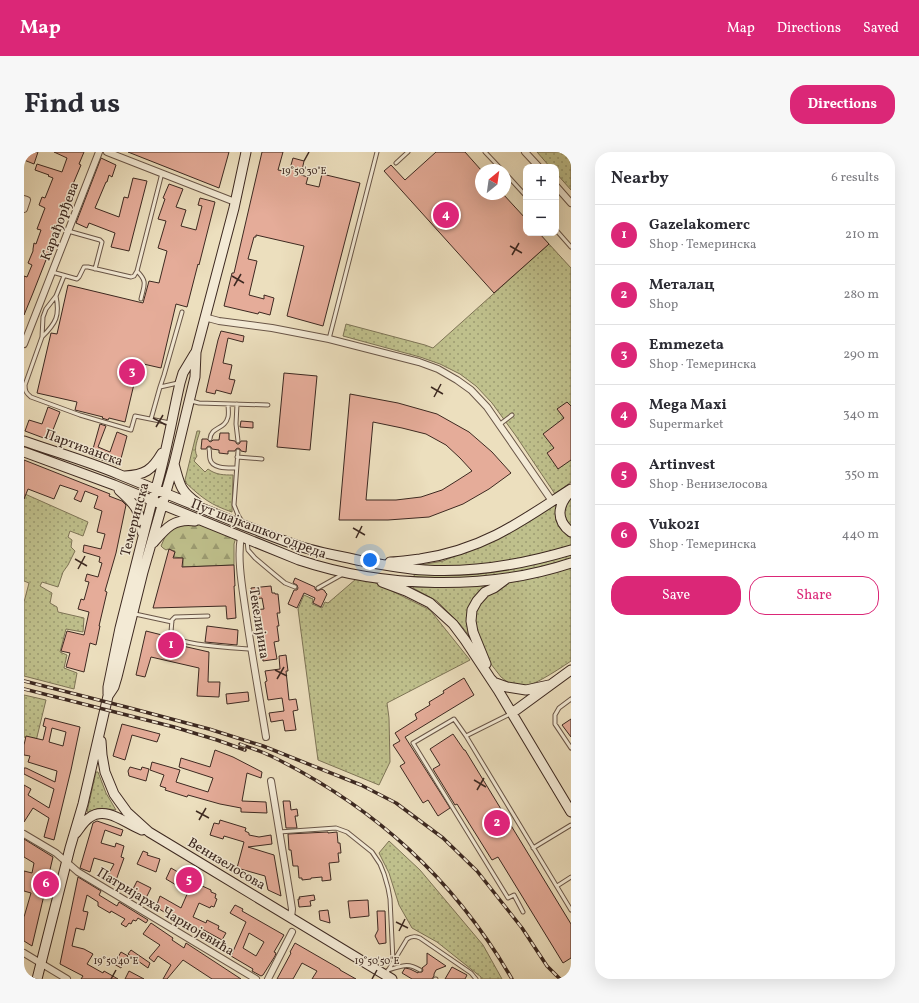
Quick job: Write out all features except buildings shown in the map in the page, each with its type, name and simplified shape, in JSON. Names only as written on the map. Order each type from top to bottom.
[{"type":"main road","name":"Темеринска","points":[[108,696],[114,687],[117,677],[143,572],[166,494],[190,401],[195,377],[196,352],[235,202],[246,152]]},
{"type":"main road","name":"Темеринска","points":[[37,979],[101,730],[120,628],[156,490],[180,383],[183,373],[196,352]]},
{"type":"main road","name":"Партизанска","points":[[24,441],[75,458],[156,490]]},
{"type":"main road","points":[[123,476],[144,473],[158,460],[167,445]]},
{"type":"main road","name":"Партизанска","points":[[24,452],[114,485],[152,501]]},
{"type":"main road","points":[[174,464],[181,488],[186,494],[208,511]]},
{"type":"main road","points":[[114,485],[130,499],[137,509],[143,537]]},
{"type":"main road","name":"Пут шајкашког одреда","points":[[156,490],[288,542],[310,549],[398,568],[443,571],[500,567],[527,562],[571,550]]},
{"type":"main road","points":[[369,562],[398,562],[440,556],[469,547],[496,535],[571,490]]},
{"type":"main road","points":[[571,490],[564,500],[560,511],[563,524],[571,532]]},
{"type":"main road","name":"Пут шајкашког одреда","points":[[152,501],[305,562],[345,573],[373,578],[404,582],[456,582],[508,578],[551,569],[571,563]]},
{"type":"main road","points":[[552,501],[560,511]]},
{"type":"main road","points":[[151,546],[168,527],[174,523],[182,521],[203,522]]},
{"type":"main road","points":[[373,578],[418,596],[430,603],[453,624],[493,682],[571,810]]},
{"type":"main road","points":[[508,578],[494,588],[485,592],[477,600],[472,610],[471,621],[473,632],[493,682],[507,687],[526,690],[549,685]]},
{"type":"main road","points":[[512,713],[571,670]]},
{"type":"main road","name":"Венизелосова","points":[[101,730],[102,755],[106,776],[114,794],[127,812],[149,832],[389,975]]},
{"type":"main road","points":[[74,835],[89,818],[94,815],[102,814],[112,815],[134,827],[149,832]]},
{"type":"street","name":"Карађорђева","points":[[24,344],[99,152]]},
{"type":"street","points":[[107,152],[235,202]]},
{"type":"street","points":[[525,152],[536,164]]},
{"type":"street","points":[[559,189],[571,203]]},
{"type":"street","points":[[24,199],[27,200],[24,209]]},
{"type":"street","points":[[204,317],[219,321],[272,328],[329,340],[418,362],[438,369],[471,390],[487,407],[552,501]]},
{"type":"street","name":"Текелијина","points":[[244,538],[240,544],[242,590],[266,737]]},
{"type":"street","points":[[271,780],[292,909],[291,918]]},
{"type":"street","name":"Патријарха Чарнојевића","points":[[24,834],[56,853],[78,872],[256,979]]},
{"type":"street","points":[[268,979],[292,932]]},
{"type":"street","points":[[24,953],[67,979]]},
{"type":"lane","points":[[329,340],[376,152]]},
{"type":"lane","points":[[396,163],[408,152]]},
{"type":"lane","points":[[486,152],[497,164]]},
{"type":"lane","points":[[52,272],[77,279],[84,267],[88,267],[130,277],[134,276],[137,271],[162,173]]},
{"type":"lane","points":[[511,180],[523,193]]},
{"type":"lane","points":[[68,231],[100,240],[102,242],[96,268]]},
{"type":"lane","points":[[559,233],[571,247]]},
{"type":"lane","points":[[137,271],[144,280],[141,299]]},
{"type":"lane","points":[[64,276],[56,296],[46,309],[43,317],[42,337],[25,385],[27,394],[31,397],[80,415],[131,430],[135,416],[171,424]]},
{"type":"lane","points":[[42,337],[54,324],[58,307],[56,296]]},
{"type":"lane","points":[[151,419],[182,312]]},
{"type":"lane","points":[[160,387],[180,383]]},
{"type":"lane","points":[[190,401],[199,403],[268,405]]},
{"type":"lane","points":[[210,439],[212,431],[225,423],[228,416],[228,404]]},
{"type":"lane","points":[[237,404],[236,424],[238,441]]},
{"type":"lane","points":[[499,425],[512,415]]},
{"type":"lane","points":[[209,449],[210,460],[213,465],[236,468]]},
{"type":"lane","points":[[238,451],[234,505],[238,516],[245,526]]},
{"type":"lane","points":[[237,457],[262,458]]},
{"type":"lane","points":[[244,538],[248,550],[255,558],[285,583],[295,587]]},
{"type":"lane","points":[[318,588],[345,573]]},
{"type":"lane","points":[[133,614],[172,622]]},
{"type":"lane","points":[[208,616],[175,617],[172,620],[171,632],[175,638],[180,640],[209,646],[251,650]]},
{"type":"lane","points":[[571,700],[559,708],[555,715],[555,724],[571,748]]},
{"type":"lane","points":[[466,736],[512,713]]},
{"type":"lane","points":[[523,912],[514,895],[508,898],[413,743],[454,719],[466,736],[571,910]]},
{"type":"lane","points":[[533,848],[571,825]]},
{"type":"lane","points":[[280,832],[336,828],[347,832],[372,852],[380,864],[388,888],[390,899],[393,961]]},
{"type":"lane","points":[[557,886],[571,877]]},
{"type":"lane","points":[[389,975],[393,961],[407,939],[415,936],[471,973],[476,979]]},
{"type":"lane","points":[[389,975],[407,965],[413,965],[420,970]]},
{"type":"green space","points":[[537,152],[571,152],[571,190],[559,176],[559,164],[547,164]]},
{"type":"green space","points":[[549,244],[571,268],[571,482],[555,494],[492,403],[476,386],[460,374],[440,364],[420,357],[343,336],[346,324],[433,348]]},
{"type":"green space","points":[[197,431],[200,431],[196,447],[197,456],[194,461],[205,472],[208,469],[217,474],[233,475],[232,512],[218,507],[197,493],[186,483],[185,480]]},
{"type":"green space","points":[[571,490],[571,661],[533,684],[517,686],[501,677],[460,624],[437,601],[413,588],[415,566],[443,561],[467,551]]},
{"type":"green space","points":[[25,494],[88,522],[83,536],[70,531],[68,537],[72,540],[71,547],[75,551],[63,572],[58,587],[42,582],[40,586],[52,593],[50,603],[57,607],[58,612],[84,618],[83,632],[66,629],[60,652],[67,655],[64,668],[77,673],[74,689],[24,676],[24,602],[29,583],[24,581]]},
{"type":"green space","points":[[192,523],[200,524],[236,537],[234,544],[234,565],[183,567],[183,558],[174,557],[175,551],[168,549],[166,550],[161,546],[168,530],[175,525]]},
{"type":"green space","points":[[356,579],[372,581],[430,610],[470,660],[387,703],[389,718],[390,762],[379,785],[318,760],[298,609],[304,595],[313,599],[312,604],[322,608],[325,602],[328,603]]},
{"type":"green space","points":[[24,695],[46,700],[36,741],[24,737]]},
{"type":"green space","points":[[96,772],[98,772],[106,793],[116,810],[99,808],[87,812]]},
{"type":"green space","points":[[389,841],[420,870],[483,945],[502,979],[481,979],[481,977],[437,942],[412,928],[399,905],[389,873],[379,853]]},
{"type":"railway","points":[[24,681],[209,729],[263,746],[361,785],[396,803],[443,838],[477,871],[522,928],[547,966],[560,979]]},
{"type":"railway","points":[[24,689],[174,727],[245,750]]},
{"type":"railway","points":[[240,744],[267,754],[309,776],[344,798],[378,823],[409,849],[438,878],[464,909],[489,943],[512,979]]},
{"type":"place","name":"Mega Maxi","points":[[446,215]]},
{"type":"place","name":"Emmezeta","points":[[132,372]]},
{"type":"place","name":"Gazelakomerc","points":[[171,645]]},
{"type":"place","name":"Металац","points":[[497,823]]},
{"type":"place","name":"Artinvest","points":[[189,880]]},
{"type":"place","name":"Vuk021","points":[[46,884]]}]
